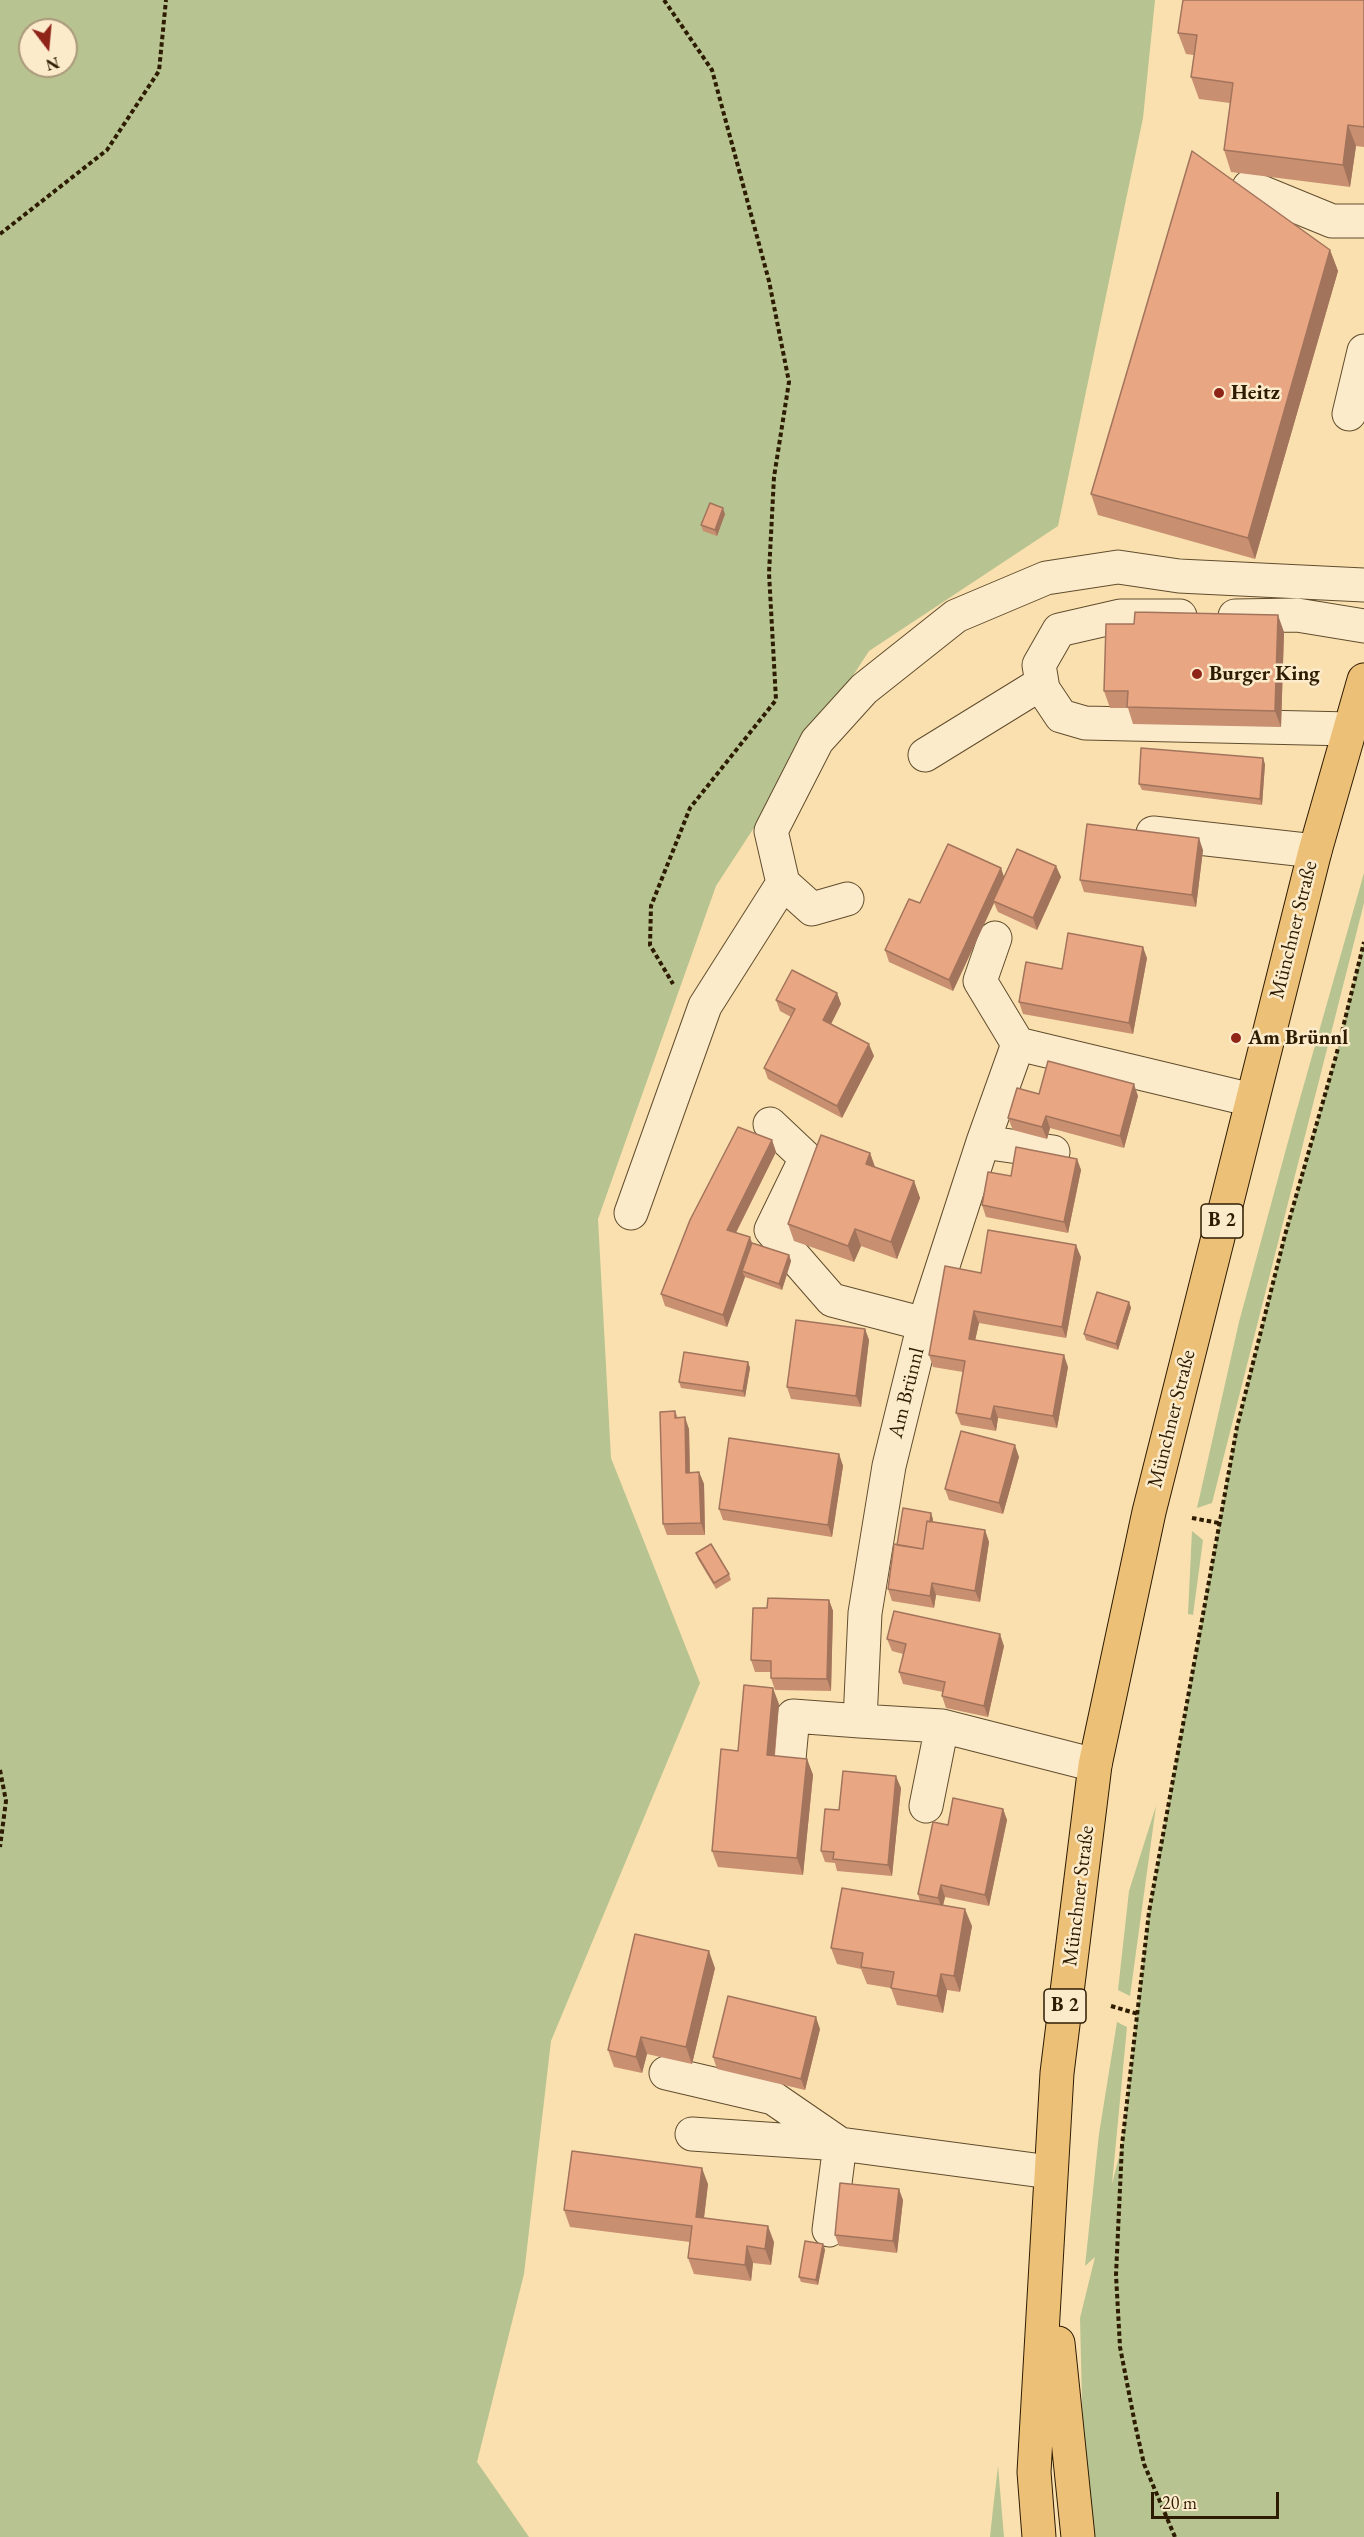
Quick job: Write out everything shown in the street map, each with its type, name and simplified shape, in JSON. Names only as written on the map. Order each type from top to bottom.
[{"type":"main road","name":"Münchner Straße","points":[[1048,2248],[1056,2073],[1095,1765],[1149,1512],[1315,851],[1364,680]]},
{"type":"main road","name":"B 2","points":[[1040,2537],[1034,2472],[1048,2248]]},
{"type":"main road","name":"B 2","points":[[1048,2248],[1078,2537]]},
{"type":"street","points":[[1249,187],[1332,221],[1364,221]]},
{"type":"street","points":[[1349,414],[1364,351]]},
{"type":"street","points":[[847,899],[812,909],[783,883],[771,831],[817,741],[864,689],[956,616],[1046,578],[1118,567],[1179,576],[1364,585]]},
{"type":"street","points":[[1350,729],[1085,723],[1061,716],[1043,689],[1039,665],[1059,630],[1119,616],[1297,615],[1364,626]]},
{"type":"street","points":[[925,755],[1042,683]]},
{"type":"street","points":[[1153,832],[1315,851]]},
{"type":"street","points":[[631,1213],[705,1006],[783,883]]},
{"type":"street","points":[[995,938],[980,981],[1018,1044],[1252,1100]]},
{"type":"street","name":"Am Brünnl","points":[[860,1721],[865,1613],[889,1466],[924,1324],[983,1142],[1018,1044]]},
{"type":"street","points":[[770,1124],[806,1158],[771,1230],[832,1300],[924,1324]]},
{"type":"street","points":[[983,1142],[1053,1152]]},
{"type":"street","points":[[789,1759],[793,1716],[942,1726],[1095,1765]]},
{"type":"street","points":[[926,1806],[942,1726]]},
{"type":"street","points":[[666,2073],[772,2097],[840,2144]]},
{"type":"street","points":[[692,2134],[840,2144],[1050,2172]]},
{"type":"street","points":[[829,2229],[840,2144]]},
{"type":"path","points":[[0,234],[107,150],[159,71],[166,0]]},
{"type":"path","points":[[664,0],[712,70],[769,280],[789,382],[774,477],[769,573],[776,700],[690,808],[651,906],[650,945],[674,987],[705,1006]]},
{"type":"path","points":[[1175,2537],[1144,2464],[1120,2347],[1116,2275],[1122,2145],[1149,1912],[1237,1426],[1285,1235],[1336,1056],[1364,942]]},
{"type":"path","points":[[1192,1518],[1219,1523]]},
{"type":"path","points":[[0,1770],[6,1801],[0,1847]]},
{"type":"path","points":[[1111,2006],[1137,2014]]},
{"type":"green space","points":[[0,0],[1155,0],[1143,118],[1058,526],[869,651],[716,886],[598,1219],[611,1458],[700,1683],[551,2041],[524,2274],[477,2462],[529,2537],[0,2537]]},
{"type":"green space","points":[[1364,873],[1364,903],[1212,1503],[1197,1508],[1239,1322]]},
{"type":"green space","points":[[1364,942],[1364,2537],[1090,2537],[1084,2483],[1080,2318],[1095,2257],[1085,2266],[1099,2134],[1117,2022],[1127,2027],[1112,2184],[1122,2145],[1149,1912],[1237,1427],[1285,1235],[1336,1056]]},
{"type":"green space","points":[[1192,1531],[1203,1540],[1193,1615],[1188,1614]]},
{"type":"green space","points":[[1156,1806],[1130,1996],[1118,1990],[1129,1891]]},
{"type":"green space","points":[[998,2466],[1004,2537],[990,2537],[993,2509]]},
{"type":"building","points":[[1183,0],[1364,0],[1364,127],[1348,125],[1343,165],[1224,150],[1233,83],[1191,77],[1197,35],[1178,33]]},
{"type":"building","name":"Heitz","points":[[1192,151],[1330,250],[1248,538],[1091,494]]},
{"type":"building","points":[[710,503],[723,508],[715,530],[701,525]]},
{"type":"building","name":"Burger King","points":[[1135,612],[1278,615],[1275,711],[1127,707],[1128,691],[1104,691],[1106,624],[1134,624]]},
{"type":"building","points":[[1141,748],[1263,758],[1260,799],[1139,784]]},
{"type":"building","points":[[1087,824],[1199,838],[1192,895],[1080,880]]},
{"type":"building","points":[[948,844],[1001,868],[949,980],[885,950],[909,899],[920,903]]},
{"type":"building","points":[[1017,849],[1056,866],[1033,918],[993,901]]},
{"type":"building","points":[[1068,933],[1143,947],[1129,1023],[1019,1002],[1026,962],[1062,969]]},
{"type":"building","points":[[792,970],[837,993],[823,1020],[869,1044],[837,1106],[764,1068],[795,1009],[776,1000]]},
{"type":"building","points":[[1048,1061],[1134,1084],[1120,1136],[1046,1116],[1042,1127],[1008,1118],[1017,1088],[1039,1094]]},
{"type":"building","points":[[738,1127],[772,1140],[727,1230],[750,1237],[723,1315],[661,1294],[690,1220]]},
{"type":"building","points":[[821,1135],[870,1153],[866,1164],[914,1181],[891,1242],[855,1229],[848,1246],[788,1224]]},
{"type":"building","points":[[1016,1147],[1077,1159],[1064,1222],[982,1205],[988,1172],[1011,1176]]},
{"type":"building","points":[[988,1230],[1076,1245],[1062,1327],[974,1311],[969,1339],[1064,1355],[1053,1416],[994,1406],[991,1419],[956,1413],[965,1361],[929,1355],[945,1266],[981,1273]]},
{"type":"building","points":[[752,1243],[789,1255],[779,1284],[742,1271]]},
{"type":"building","points":[[1097,1292],[1129,1302],[1116,1344],[1084,1334]]},
{"type":"building","points":[[796,1320],[865,1329],[856,1396],[787,1387]]},
{"type":"building","points":[[684,1352],[748,1362],[743,1391],[679,1382]]},
{"type":"building","points":[[675,1411],[675,1418],[685,1417],[686,1473],[699,1472],[701,1523],[663,1524],[660,1412]]},
{"type":"building","points":[[961,1431],[1015,1445],[999,1503],[945,1489]]},
{"type":"building","points":[[729,1438],[839,1454],[828,1525],[719,1509]]},
{"type":"building","points":[[903,1508],[931,1513],[930,1522],[927,1521],[923,1549],[897,1545]]},
{"type":"building","points":[[927,1521],[985,1530],[975,1591],[932,1583],[930,1596],[888,1589],[894,1544],[923,1549]]},
{"type":"building","points":[[711,1544],[729,1574],[714,1583],[696,1553]]},
{"type":"building","points":[[768,1598],[829,1600],[827,1679],[771,1678],[771,1661],[751,1660],[753,1608],[767,1608]]},
{"type":"building","points":[[894,1611],[1000,1634],[984,1706],[942,1696],[945,1682],[899,1672],[906,1644],[887,1639]]},
{"type":"building","points":[[744,1685],[773,1688],[767,1755],[807,1759],[797,1858],[712,1851],[721,1749],[738,1751]]},
{"type":"building","points":[[843,1771],[896,1776],[888,1865],[833,1859],[834,1852],[821,1851],[825,1809],[839,1810]]},
{"type":"building","points":[[953,1798],[1003,1809],[985,1895],[941,1885],[938,1898],[918,1894],[933,1822],[948,1825]]},
{"type":"building","points":[[842,1888],[965,1909],[954,1976],[941,1974],[937,1996],[891,1988],[894,1972],[861,1967],[863,1953],[831,1948]]},
{"type":"building","points":[[635,1934],[709,1951],[686,2047],[641,2037],[636,2057],[608,2050]]},
{"type":"building","points":[[728,1996],[816,2017],[801,2079],[713,2057]]},
{"type":"building","points":[[572,2151],[702,2168],[696,2217],[768,2226],[765,2249],[747,2246],[745,2265],[688,2258],[692,2226],[564,2210]]},
{"type":"building","points":[[840,2183],[899,2189],[893,2241],[835,2235]]},
{"type":"building","points":[[805,2241],[823,2244],[816,2280],[799,2277]]},
{"type":"place","name":"Heitz","points":[[1219,393]]},
{"type":"place","name":"Burger King","points":[[1197,674]]},
{"type":"place","name":"Am Brünnl","points":[[1236,1038]]}]
